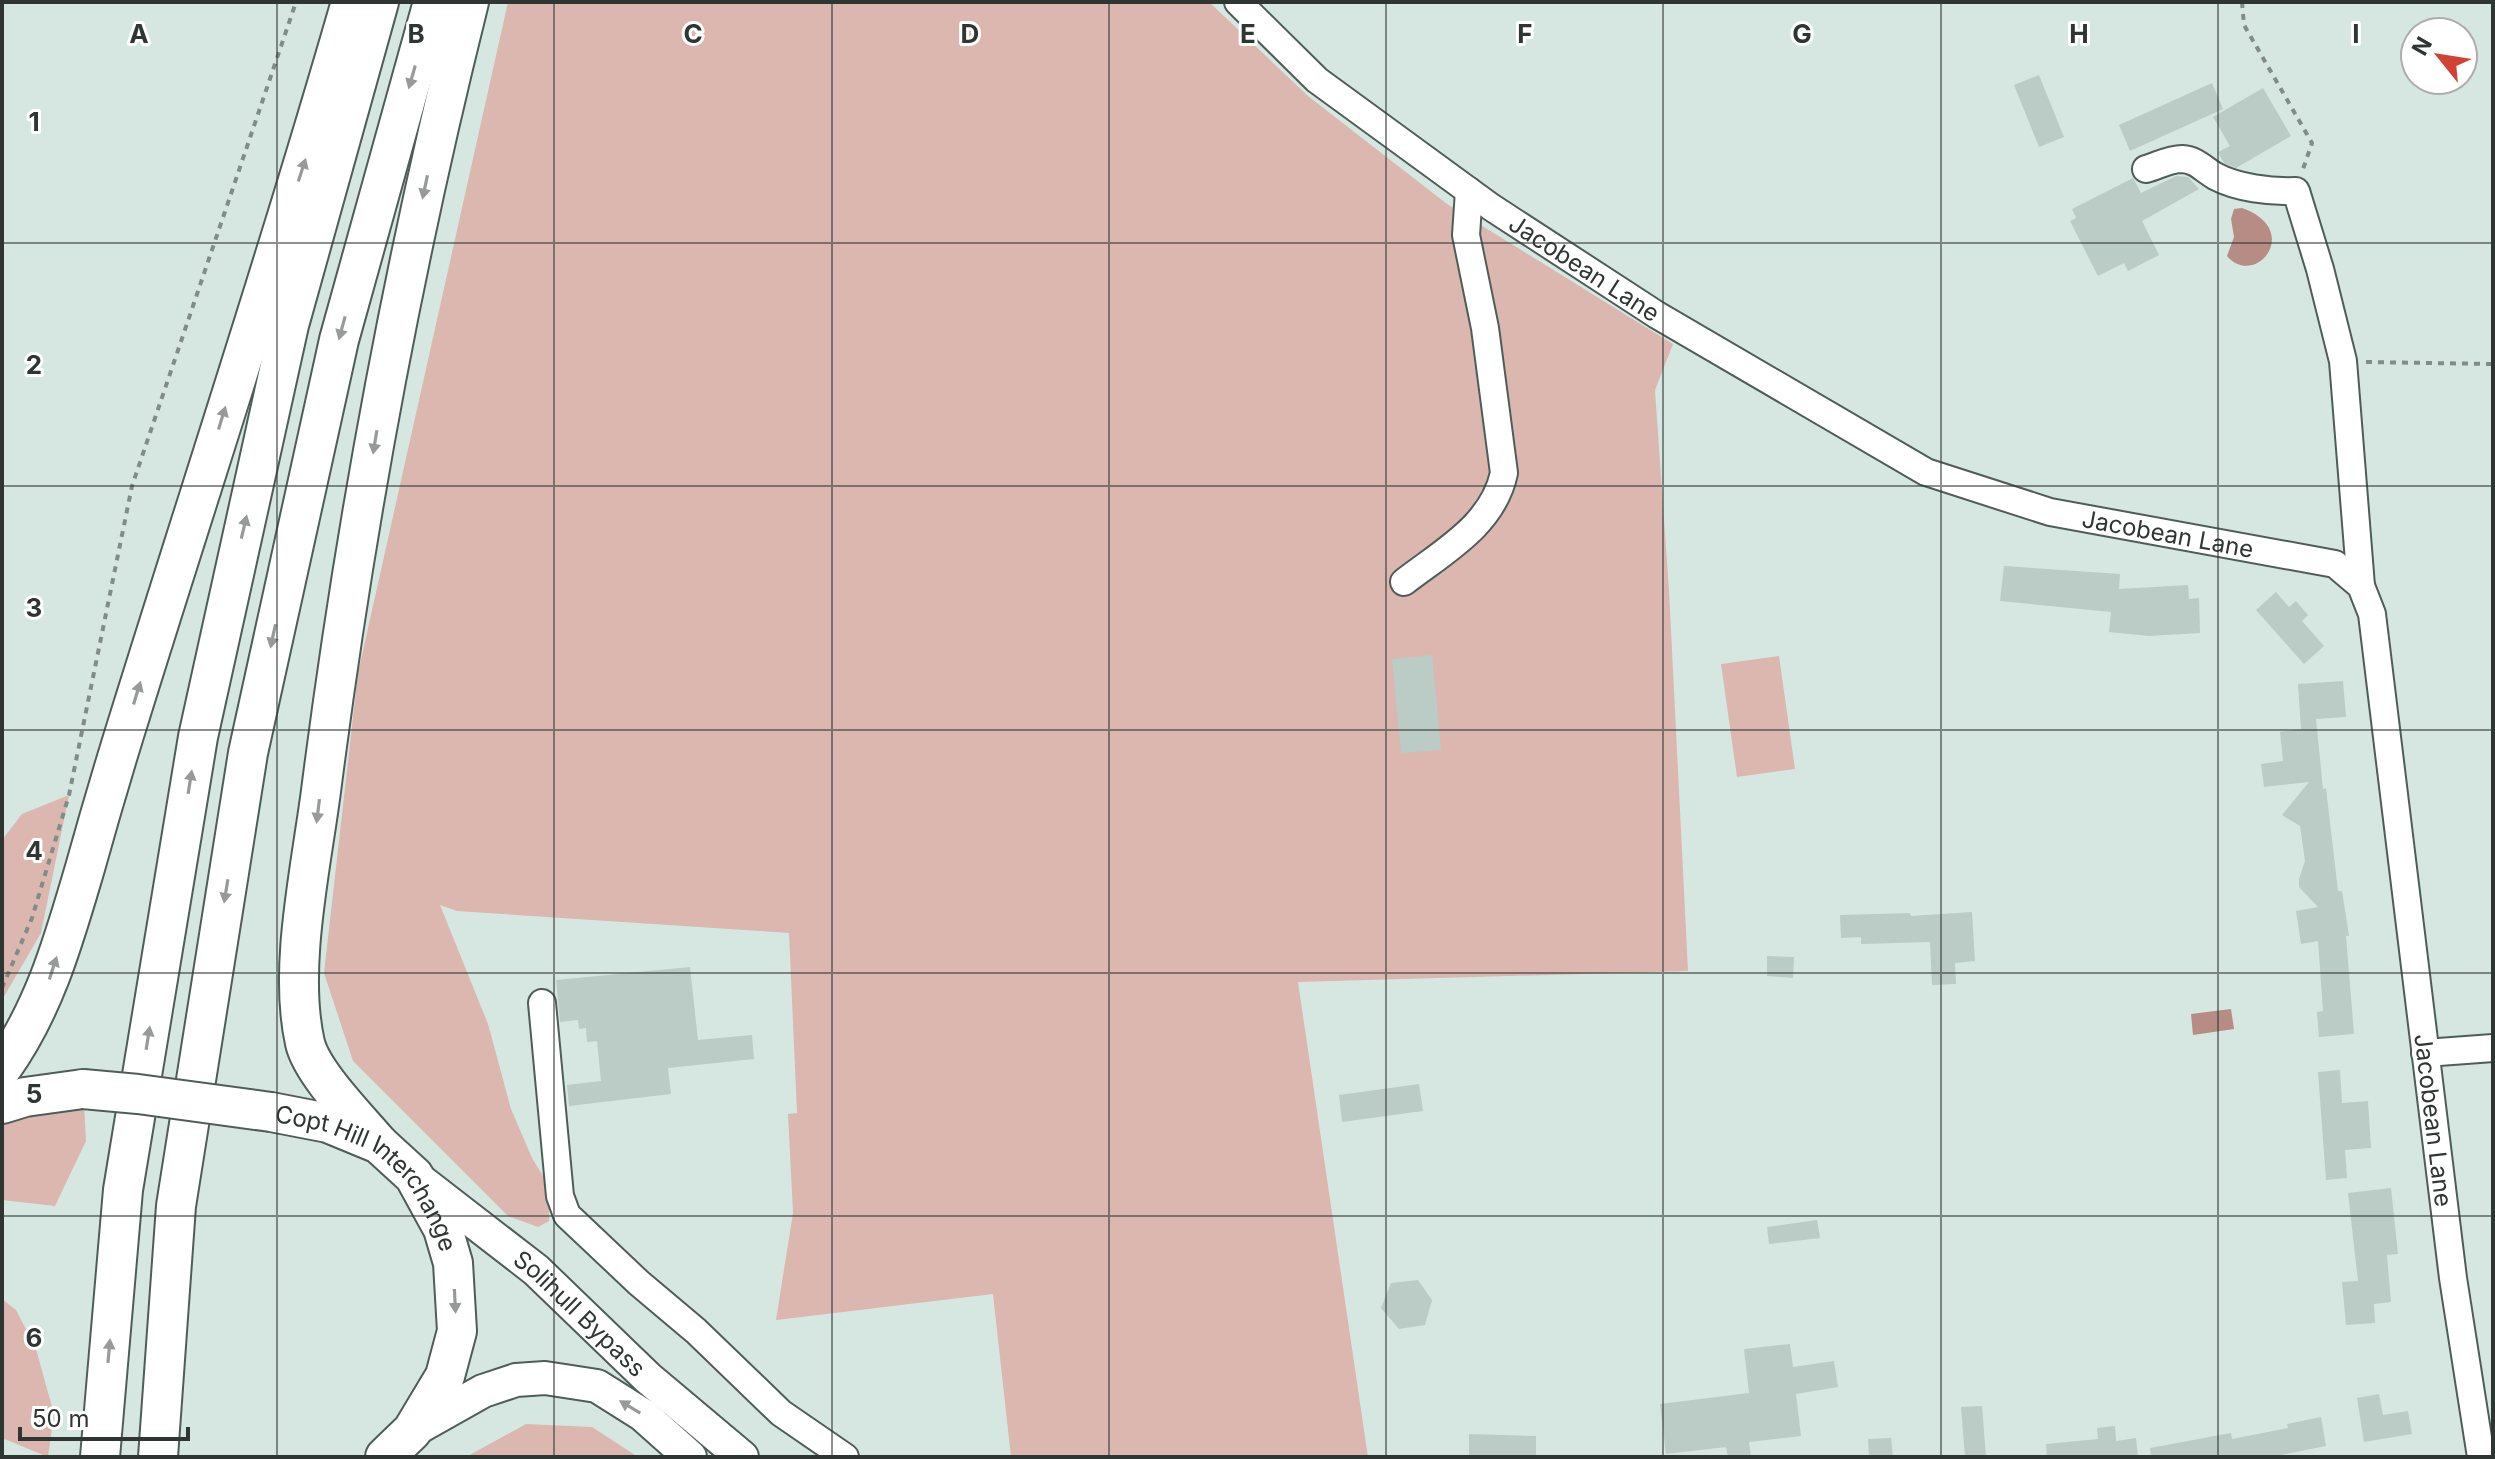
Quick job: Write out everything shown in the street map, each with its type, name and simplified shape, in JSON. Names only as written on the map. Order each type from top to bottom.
[{"type":"highway","points":[[2,1068],[22,1040],[41,1003],[76,897],[228,399],[305,162],[351,2]]},
{"type":"highway","points":[[100,1457],[123,1190],[198,737],[289,325],[379,2]]},
{"type":"highway","points":[[158,1457],[176,1206],[248,753],[339,340],[433,2]]},
{"type":"highway","points":[[379,1144],[318,1070],[306,1047],[298,1007],[299,963],[328,734],[388,362],[469,2]]},
{"type":"highway","name":"Copt Hill Interchange","points":[[2,1104],[25,1097],[83,1089],[138,1094],[328,1123],[379,1144],[414,1176],[443,1229],[453,1263],[457,1331],[445,1376],[394,1450]]},
{"type":"main road","name":"Solihull Bypass","points":[[414,1176],[536,1270],[648,1378],[742,1457]]},
{"type":"main road","name":"Solihull Bypass","points":[[394,1450],[483,1391],[516,1380],[545,1378],[597,1386],[643,1415],[690,1457]]},
{"type":"street","name":"Jacobean Lane","points":[[1238,2],[1317,80],[1469,191],[1657,315],[1926,472],[2050,512],[2335,564],[2361,586],[2372,614],[2453,1278],[2481,1457]]},
{"type":"street","points":[[2146,169],[2169,161],[2195,161],[2216,176],[2233,183],[2267,190],[2296,191],[2343,361],[2361,586]]},
{"type":"street","points":[[1404,582],[1477,527],[1500,491],[1504,473],[1485,328],[1466,235],[1469,191]]},
{"type":"street","points":[[542,1003],[560,1196],[567,1215],[639,1283],[696,1331],[781,1413],[845,1457]]},
{"type":"street","points":[[2425,1053],[2493,1048]]},
{"type":"path","points":[[2,988],[32,918],[69,795],[132,486],[296,2]]},
{"type":"path","points":[[2242,2],[2244,25],[2312,143],[2296,191]]},
{"type":"path","points":[[2343,361],[2493,364]]},
{"type":"shaded area","points":[[508,2],[1209,2],[1308,96],[1447,204],[1673,344],[1655,390],[1669,590],[1688,971],[1298,982],[1368,1457],[1011,1457],[993,1294],[776,1320],[793,1213],[788,1114],[797,1113],[789,933],[457,911],[440,905],[488,1024],[511,1109],[532,1158],[549,1186],[549,1221],[538,1227],[508,1216],[353,1061],[324,973],[358,673]]},
{"type":"shaded area","points":[[2242,208],[2260,218],[2270,229],[2272,242],[2268,253],[2250,266],[2238,264],[2227,256],[2234,237],[2231,219],[2234,209]]},
{"type":"shaded area","points":[[1779,656],[1795,769],[1737,777],[1721,664]]},
{"type":"shaded area","points":[[69,795],[41,933],[2,1000],[2,840],[22,814]]},
{"type":"shaded area","points":[[2231,1009],[2234,1029],[2193,1035],[2191,1014]]},
{"type":"shaded area","points":[[84,1103],[86,1141],[55,1206],[2,1200],[2,1115]]},
{"type":"shaded area","points":[[2,1299],[16,1310],[36,1349],[54,1414],[48,1457],[2,1438]]},
{"type":"shaded area","points":[[526,1424],[592,1427],[638,1457],[466,1457]]},
{"type":"building","points":[[2039,75],[2064,137],[2039,147],[2014,85]]},
{"type":"building","points":[[2212,83],[2223,109],[2130,151],[2119,125]]},
{"type":"building","points":[[2263,88],[2291,136],[2236,168],[2224,163],[2218,152],[2230,146],[2213,117]]},
{"type":"building","points":[[2176,176],[2188,177],[2199,189],[2142,221],[2159,255],[2128,271],[2124,263],[2098,276],[2070,221],[2076,218],[2072,209],[2133,178],[2141,193]]},
{"type":"building","points":[[2004,566],[2120,574],[2119,589],[2188,585],[2189,599],[2199,598],[2200,633],[2149,636],[2109,632],[2111,612],[2000,601]]},
{"type":"building","points":[[2276,592],[2289,607],[2296,601],[2308,615],[2302,621],[2324,646],[2304,664],[2256,610]]},
{"type":"building","points":[[1432,655],[1441,750],[1401,753],[1392,659]]},
{"type":"building","points":[[2343,681],[2346,717],[2316,719],[2338,891],[2342,891],[2349,936],[2346,936],[2354,1034],[2319,1037],[2317,1012],[2323,1011],[2318,941],[2301,944],[2296,911],[2318,907],[2299,887],[2305,861],[2300,826],[2282,815],[2309,782],[2264,787],[2261,764],[2283,761],[2280,732],[2301,729],[2298,684]]},
{"type":"building","points":[[1972,912],[1975,961],[1955,963],[1956,984],[1932,985],[1930,942],[1861,944],[1861,937],[1841,938],[1840,915],[1910,913],[1911,916]]},
{"type":"building","points":[[1767,956],[1794,957],[1793,978],[1767,976]]},
{"type":"building","points":[[690,967],[698,1040],[752,1035],[754,1059],[668,1068],[671,1094],[569,1106],[567,1085],[601,1081],[597,1041],[587,1042],[586,1028],[579,1029],[578,1020],[560,1022],[556,980]]},
{"type":"building","points":[[2340,1070],[2342,1103],[2368,1101],[2371,1148],[2345,1150],[2347,1178],[2326,1180],[2318,1072]]},
{"type":"building","points":[[1419,1084],[1423,1111],[1342,1122],[1339,1095]]},
{"type":"building","points":[[2391,1188],[2398,1254],[2387,1255],[2391,1302],[2374,1304],[2375,1323],[2346,1325],[2342,1282],[2358,1281],[2348,1193]]},
{"type":"building","points":[[1817,1220],[1820,1238],[1769,1244],[1767,1227]]},
{"type":"building","points":[[1418,1280],[1432,1300],[1425,1325],[1399,1329],[1381,1308],[1391,1283]]},
{"type":"building","points":[[1790,1344],[1793,1367],[1834,1361],[1838,1387],[1796,1394],[1801,1436],[1749,1442],[1751,1457],[1728,1457],[1726,1447],[1666,1454],[1660,1404],[1749,1393],[1744,1349]]},
{"type":"building","points":[[2379,1394],[2383,1415],[2408,1411],[2412,1434],[2364,1442],[2357,1398]]},
{"type":"building","points":[[1982,1406],[1986,1457],[1965,1457],[1961,1407]]},
{"type":"building","points":[[2321,1417],[2326,1446],[2271,1457],[2151,1457],[2150,1448],[2231,1433],[2232,1439],[2288,1428],[2287,1424]]},
{"type":"building","points":[[2115,1426],[2116,1441],[2136,1438],[2138,1457],[2047,1457],[2046,1444],[2098,1439],[2097,1428]]},
{"type":"building","points":[[1469,1434],[1536,1436],[1536,1457],[1469,1457]]},
{"type":"building","points":[[1891,1438],[1893,1457],[1869,1457],[1868,1439]]}]
